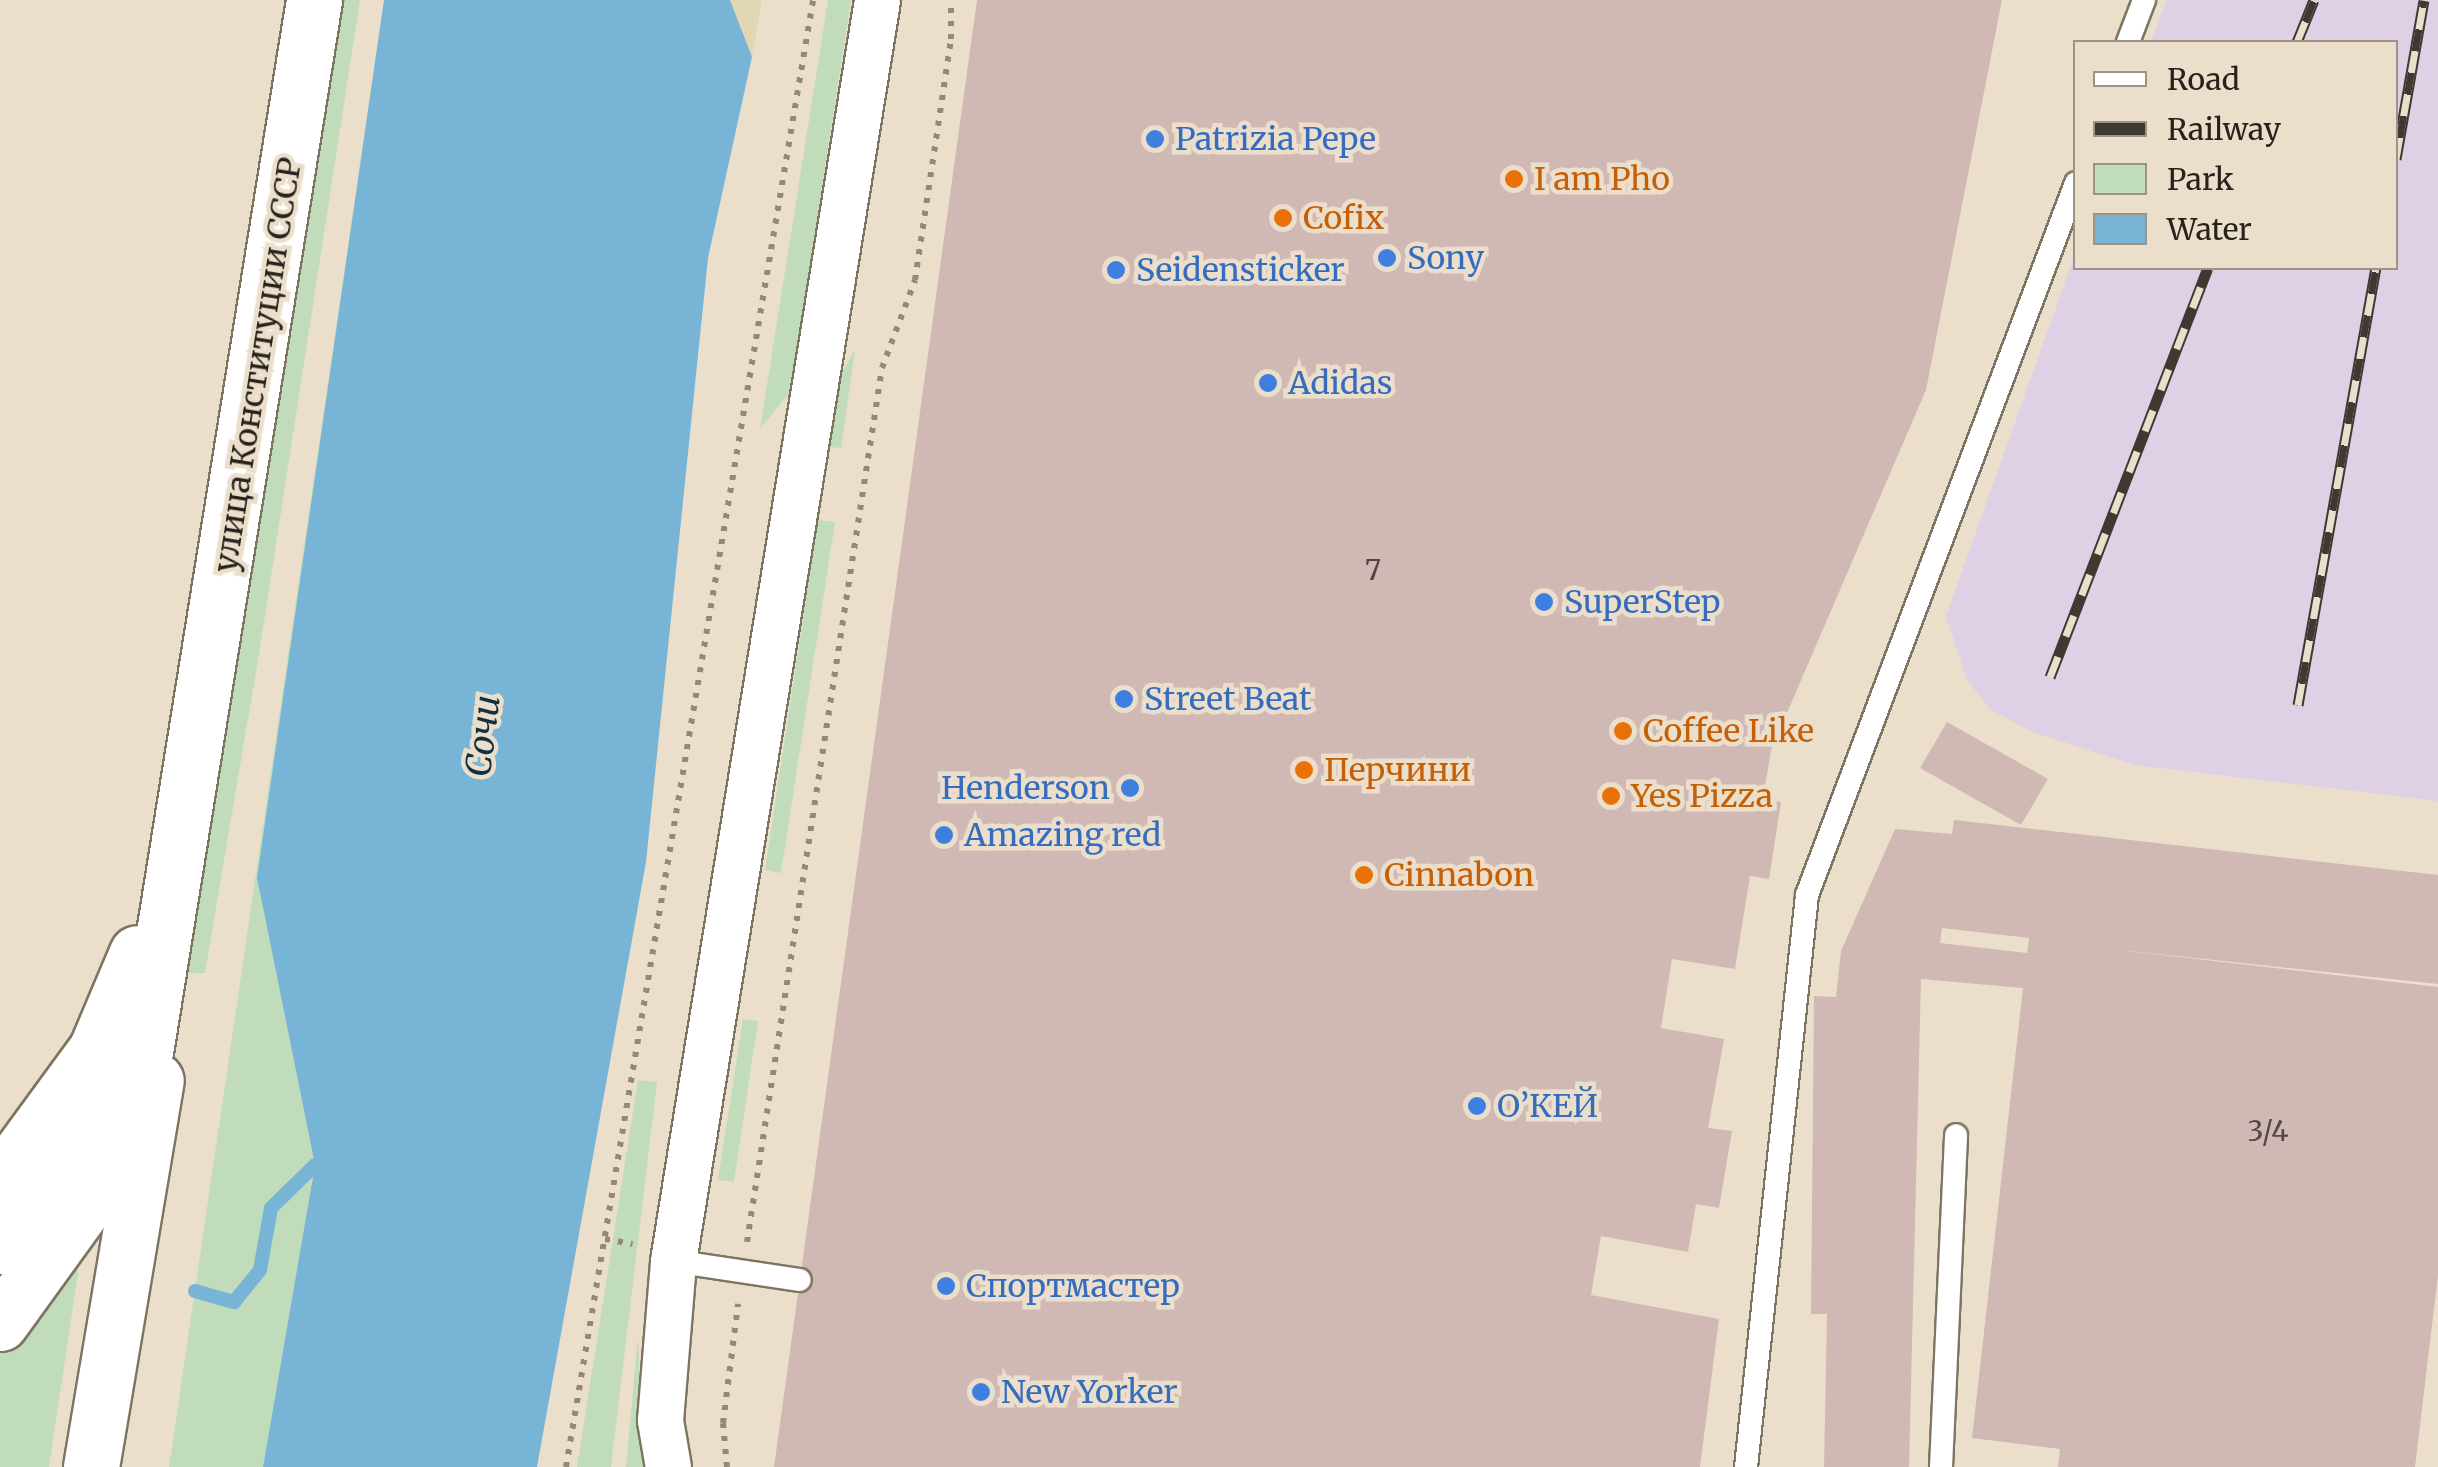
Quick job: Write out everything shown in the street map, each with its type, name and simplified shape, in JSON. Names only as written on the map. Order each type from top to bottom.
[{"type":"main road","name":"улица Конституции СССР","points":[[0,1322],[110,1171],[126,1128],[200,729],[314,0]]},
{"type":"main road","name":"улица Конституции СССР","points":[[0,1182],[96,1050],[126,990],[200,729]]},
{"type":"main road","points":[[91,1467],[157,1073],[200,729]]},
{"type":"main road","points":[[0,1246],[93,1118],[126,1024],[152,904]]},
{"type":"main road","points":[[0,1170],[40,1127]]},
{"type":"street","points":[[668,1467],[660,1420],[673,1261],[877,0]]},
{"type":"lane","points":[[2129,40],[2144,0]]},
{"type":"lane","points":[[1746,1467],[1807,895],[2073,191]]},
{"type":"lane","points":[[1940,1467],[1956,1136]]},
{"type":"lane","points":[[673,1261],[800,1280]]},
{"type":"path","points":[[566,1467],[813,0]]},
{"type":"path","points":[[727,1467],[723,1423],[742,1271],[882,368],[915,280],[952,39],[952,0]]},
{"type":"shaded area","points":[[2166,0],[2438,0],[2438,801],[2134,765],[2030,731],[1990,709],[1967,680],[1946,616],[2073,260],[2073,270],[2398,270],[2398,40],[2152,40]]},
{"type":"green space","points":[[314,0],[360,0],[260,648],[205,973],[157,974]]},
{"type":"green space","points":[[384,0],[263,909],[315,1165],[263,1467],[169,1467]]},
{"type":"green space","points":[[828,0],[851,0],[790,392],[760,429]]},
{"type":"green space","points":[[855,349],[841,448],[829,447],[838,380]]},
{"type":"green space","points":[[818,520],[835,522],[781,873],[765,870]]},
{"type":"green space","points":[[743,1019],[758,1021],[734,1182],[718,1180]]},
{"type":"green space","points":[[638,1080],[657,1082],[611,1467],[577,1467]]},
{"type":"green space","points":[[71,1246],[78,1273],[49,1467],[0,1467],[0,1344]]},
{"type":"green space","points":[[638,1337],[643,1467],[626,1467]]},
{"type":"sand","points":[[730,0],[762,0],[752,57]]},
{"type":"water","name":"Сочи","points":[[384,0],[730,0],[752,57],[708,258],[646,862],[537,1467],[263,1467],[315,1165],[257,878]]},
{"type":"building","points":[[977,0],[2002,0],[1926,390],[1771,750],[1763,799],[1781,802],[1769,879],[1750,876],[1735,969],[1672,959],[1661,1028],[1724,1039],[1708,1128],[1732,1131],[1719,1208],[1696,1204],[1688,1252],[1601,1236],[1591,1295],[1719,1319],[1700,1467],[774,1467]]},
{"type":"building","points":[[1947,722],[2048,779],[2021,825],[1920,768]]},
{"type":"building","points":[[1954,820],[2438,875],[2438,984],[2102,948],[2438,987],[2438,1275],[2415,1467],[2058,1467],[2060,1449],[1972,1438],[2023,988],[1921,979],[1909,1467],[1824,1467],[1827,1314],[1811,1314],[1814,996],[1836,997],[1841,951],[1895,829],[1952,834]],"holes":[[[1942,928],[2029,938],[2027,953],[1940,943]]]},
{"type":"waterway","points":[[195,1291],[234,1302],[260,1270],[271,1208],[315,1165]]},
{"type":"railway","points":[[2298,40],[2314,0]]},
{"type":"railway","points":[[2398,148],[2424,0]]},
{"type":"railway","points":[[2050,677],[2207,270]]},
{"type":"railway","points":[[2298,705],[2376,270]]},
{"type":"place","name":"Patrizia Pepe","points":[[1155,139]]},
{"type":"place","name":"I am Pho","points":[[1514,179]]},
{"type":"place","name":"Cofix","points":[[1283,218]]},
{"type":"place","name":"Sony","points":[[1387,258]]},
{"type":"place","name":"Seidensticker","points":[[1116,270]]},
{"type":"place","name":"Adidas","points":[[1268,383]]},
{"type":"place","name":"SuperStep","points":[[1544,602]]},
{"type":"place","name":"Street Beat","points":[[1124,699]]},
{"type":"place","name":"Coffee Like","points":[[1623,731]]},
{"type":"place","name":"Перчини","points":[[1304,770]]},
{"type":"place","name":"Henderson","points":[[1130,788]]},
{"type":"place","name":"Yes Pizza","points":[[1611,796]]},
{"type":"place","name":"Amazing red","points":[[944,835]]},
{"type":"place","name":"Cinnabon","points":[[1364,875]]},
{"type":"place","name":"О’КЕЙ","points":[[1477,1106]]},
{"type":"place","name":"Спортмастер","points":[[946,1286]]},
{"type":"place","name":"New Yorker","points":[[981,1392]]}]
